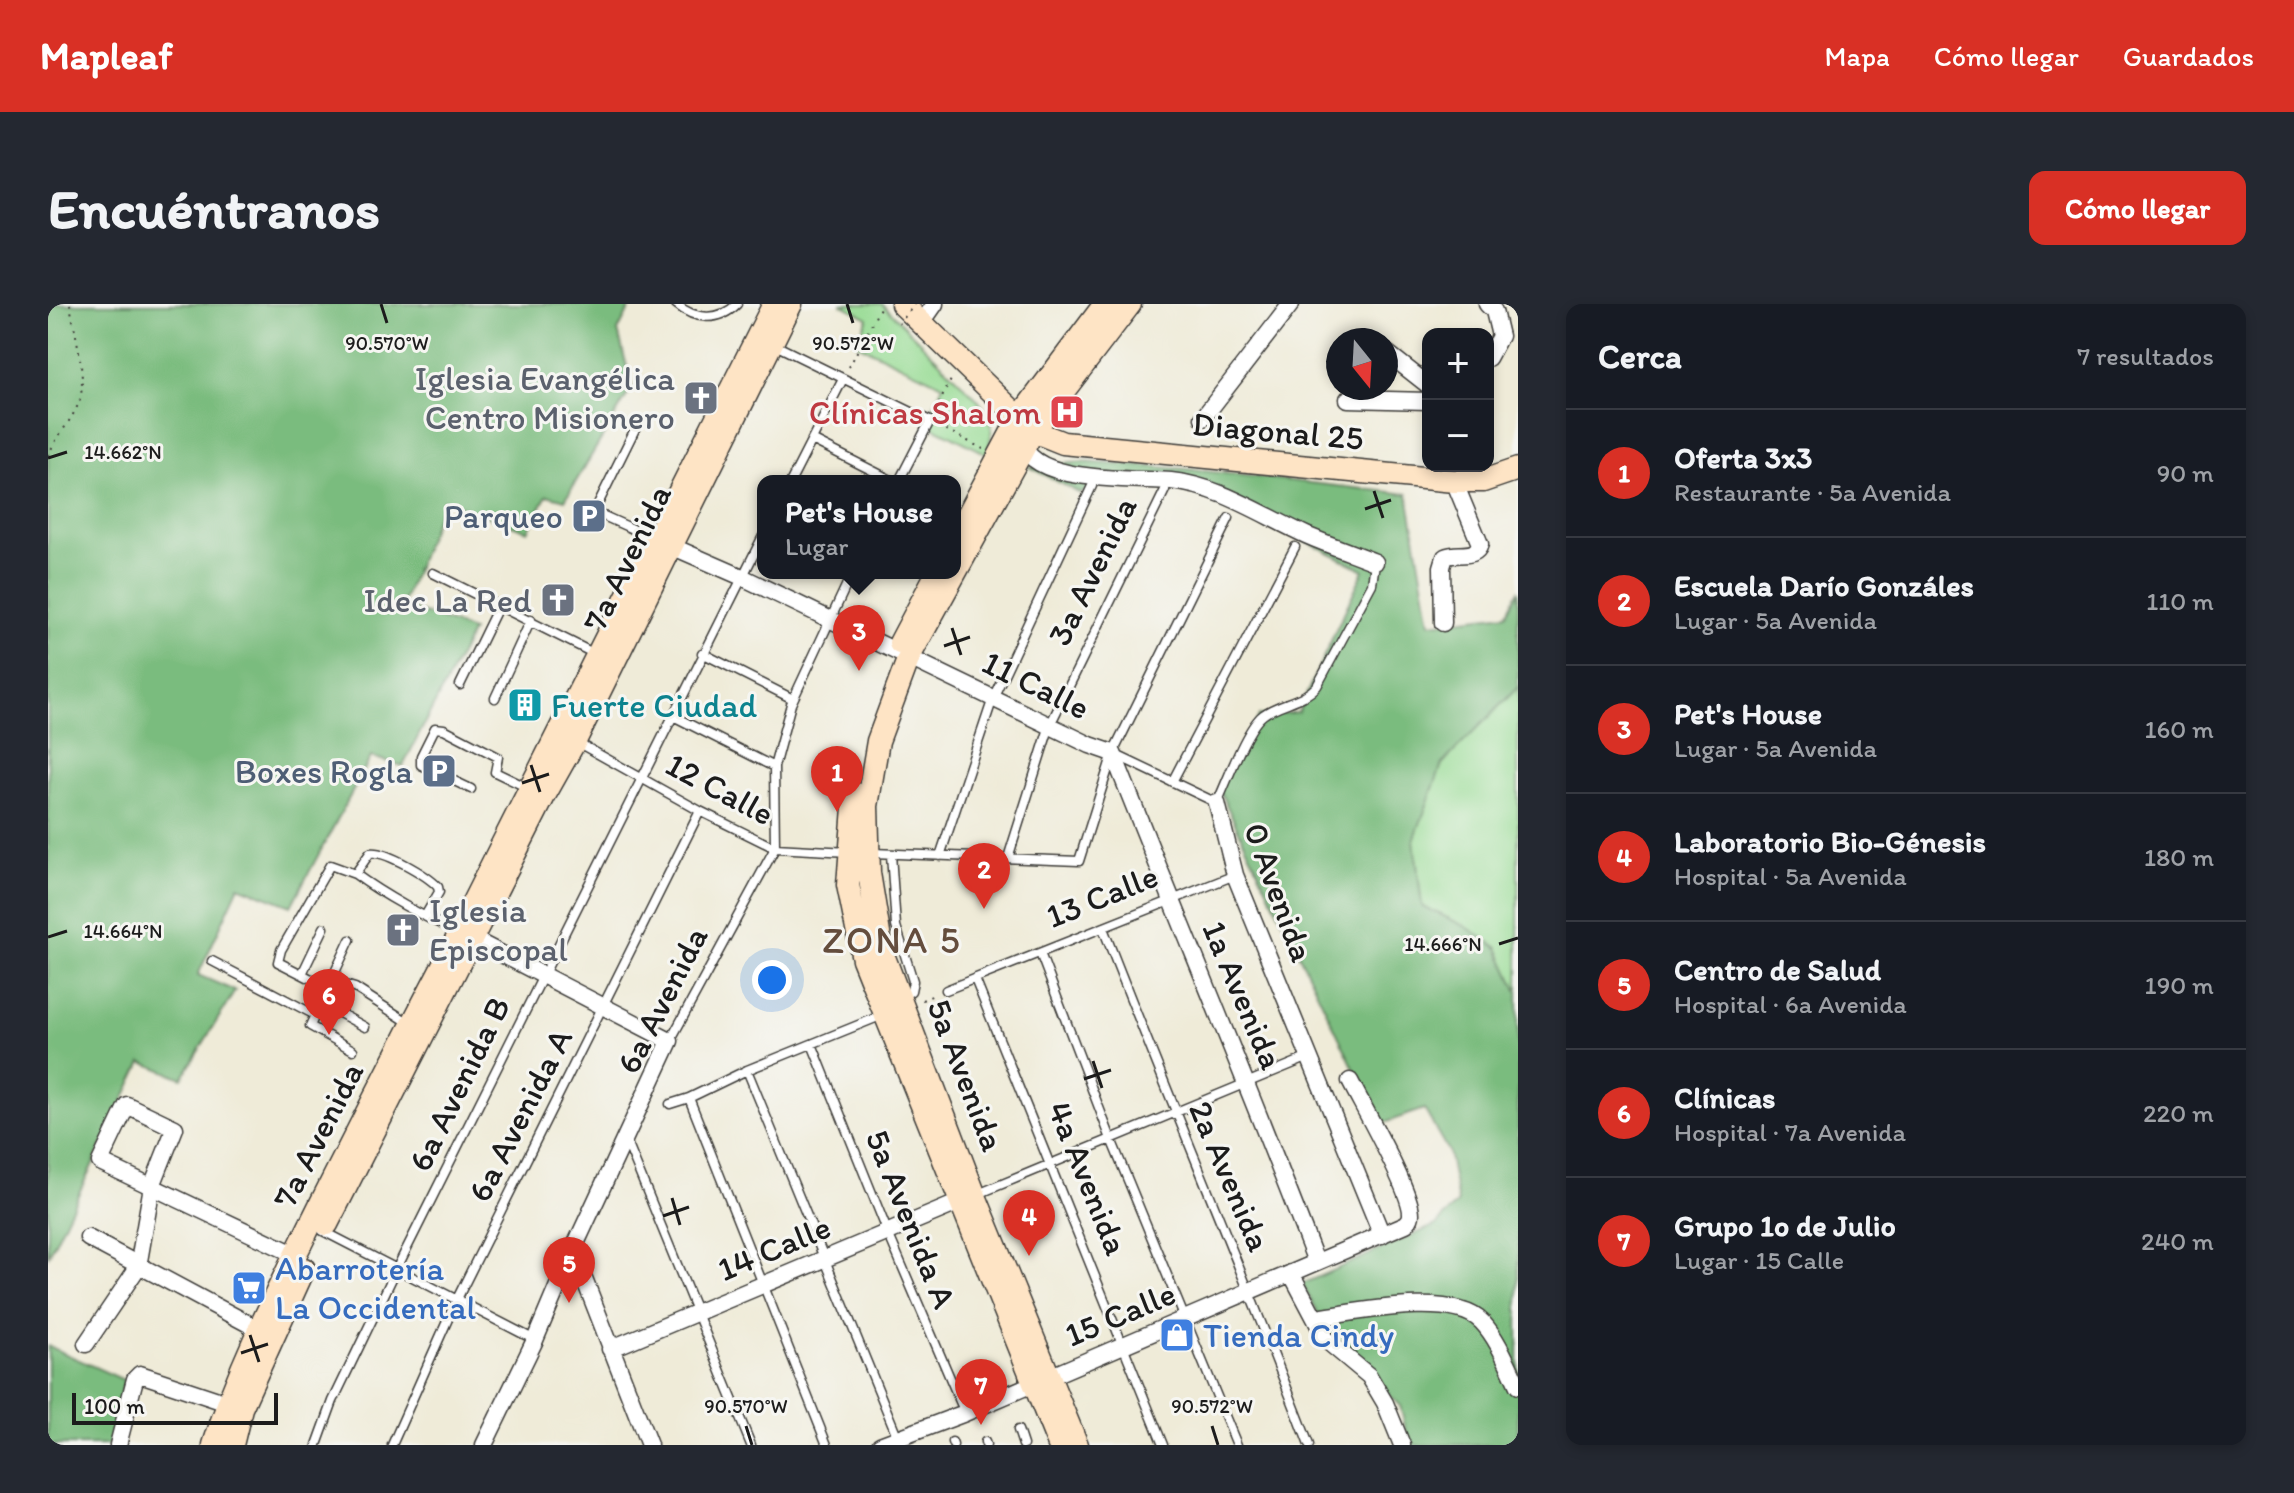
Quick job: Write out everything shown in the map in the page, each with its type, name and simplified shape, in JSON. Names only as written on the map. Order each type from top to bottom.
[{"type":"street","points":[[935,304],[909,314],[960,362],[1025,432],[1030,458],[1043,465],[1103,479],[1170,481],[1203,487],[1305,535],[1375,562]]},
{"type":"street","name":"5a Avenida","points":[[961,548],[1025,432],[1105,304]]},
{"type":"street","name":"5a Avenida","points":[[961,528],[999,457],[1025,432],[1130,304]]},
{"type":"street","points":[[1203,418],[1291,304]]},
{"type":"street","name":"7a Avenida","points":[[232,1445],[241,1408],[323,1231],[537,792],[597,655],[663,543],[771,343],[775,305]]},
{"type":"street","name":"7a Avenida","points":[[537,792],[575,741],[663,543],[775,305]]},
{"type":"street","points":[[1490,307],[1500,336],[1494,347]]},
{"type":"street","points":[[1398,361],[1422,380]]},
{"type":"street","points":[[1388,400],[1422,401]]},
{"type":"street","name":"Diagonal 25","points":[[1025,432],[1063,443],[1454,481],[1483,481],[1518,469]]},
{"type":"street","points":[[1443,623],[1442,567],[1445,557],[1473,554],[1479,550],[1480,544],[1454,481]]},
{"type":"street","name":"11 Calle","points":[[663,543],[742,577],[1113,753]]},
{"type":"street","name":"5a Avenida","points":[[934,579],[903,654],[878,741],[858,852],[848,885],[863,959],[884,1015],[968,1199],[1041,1379],[1077,1445]]},
{"type":"street","name":"5a Avenida","points":[[903,654],[944,579]]},
{"type":"street","name":"1a Avenida","points":[[1113,753],[1171,901],[1248,1082],[1316,1262]]},
{"type":"street","name":"0 Avenida","points":[[1217,803],[1235,875],[1382,1235]]},
{"type":"street","name":"5a Avenida","points":[[858,852],[882,952],[968,1199]]},
{"type":"street","points":[[466,936],[670,1041]]},
{"type":"street","name":"7a Avenida","points":[[214,1445],[227,1403],[258,1329],[411,1024],[457,939],[466,936]]},
{"type":"street","name":"6a Avenida","points":[[484,1445],[535,1340],[573,1250],[670,1041]]},
{"type":"street","name":"15 Calle","points":[[880,1445],[965,1413],[1406,1224],[1411,1211],[1404,1188],[1350,1081]]},
{"type":"street","points":[[86,1344],[138,1267],[152,1186],[175,1128],[127,1105],[100,1162],[152,1186],[296,1255]]},
{"type":"street","name":"14 Calle","points":[[610,1349],[968,1199]]},
{"type":"street","points":[[88,1238],[258,1329]]},
{"type":"street","points":[[573,1250],[649,1445]]},
{"type":"street","points":[[1291,1273],[1327,1341],[1369,1376],[1385,1403],[1402,1445]]},
{"type":"street","points":[[1315,1318],[1429,1305],[1454,1307],[1481,1320],[1518,1386]]},
{"type":"street","points":[[118,1445],[135,1379],[140,1374],[227,1403]]},
{"type":"street","name":"5a Avenida","points":[[1041,1379],[1059,1445]]},
{"type":"lane","points":[[676,304],[709,318],[725,314],[737,304]]},
{"type":"lane","points":[[771,343],[930,421],[902,475]]},
{"type":"lane","points":[[794,475],[843,379]]},
{"type":"lane","points":[[639,421],[595,510],[663,543]]},
{"type":"lane","points":[[812,440],[881,475]]},
{"type":"lane","points":[[940,856],[993,698],[1092,486]]},
{"type":"lane","name":"3a Avenida","points":[[1008,858],[1050,725],[1165,490]]},
{"type":"lane","points":[[1113,753],[1229,518]]},
{"type":"lane","points":[[1172,782],[1295,547]]},
{"type":"lane","name":"6a Avenida B","points":[[317,1445],[333,1401],[396,1270],[757,548]]},
{"type":"lane","name":"0 Avenida","points":[[1217,803],[1254,723],[1276,707],[1310,694],[1317,686],[1372,584],[1375,562]]},
{"type":"lane","points":[[433,573],[597,655]]},
{"type":"lane","name":"6a Avenida","points":[[670,1041],[775,848],[774,767],[793,699],[849,579]]},
{"type":"lane","points":[[460,685],[499,605]]},
{"type":"lane","points":[[495,698],[531,620]]},
{"type":"lane","points":[[702,653],[793,699]]},
{"type":"lane","points":[[673,716],[774,767]]},
{"type":"lane","points":[[471,789],[421,765],[421,756],[435,728],[444,729],[498,757],[495,772],[537,792]]},
{"type":"lane","name":"12 Calle","points":[[575,741],[700,811],[775,848],[1079,861],[1113,753]]},
{"type":"lane","name":"11 Calle","points":[[1113,753],[1217,803]]},
{"type":"lane","name":"6a Avenida A","points":[[392,1445],[456,1301],[700,811]]},
{"type":"lane","points":[[355,874],[370,853],[375,851],[434,882],[439,892],[425,916]]},
{"type":"lane","points":[[891,854],[896,926],[913,981],[911,991],[900,998]]},
{"type":"lane","points":[[411,1024],[355,988],[325,986],[278,962],[281,950],[330,865],[355,874],[425,916],[466,936]]},
{"type":"lane","name":"13 Calle","points":[[946,990],[1235,875]]},
{"type":"lane","points":[[302,974],[324,928]]},
{"type":"lane","name":"2a Avenida","points":[[1103,928],[1175,1113],[1250,1290],[1309,1445]]},
{"type":"lane","points":[[350,940],[310,1026],[353,1050]]},
{"type":"lane","points":[[1040,953],[1111,1139],[1237,1445]]},
{"type":"lane","points":[[212,961],[315,1015]]},
{"type":"lane","name":"4a Avenida","points":[[975,979],[1163,1445]]},
{"type":"lane","points":[[321,1003],[365,1027]]},
{"type":"lane","points":[[670,1104],[884,1015]]},
{"type":"lane","name":"5a Avenida A","points":[[812,1044],[965,1413]]},
{"type":"lane","name":"14 Calle","points":[[968,1199],[1310,1057]]},
{"type":"lane","points":[[747,1070],[898,1438]]},
{"type":"lane","points":[[689,1098],[827,1445]]},
{"type":"lane","points":[[626,1140],[751,1445]]},
{"type":"lane","points":[[323,1231],[535,1340]]},
{"type":"lane","points":[[1018,1430],[1023,1445]]},
{"type":"path","points":[[48,456],[82,393],[83,373],[70,304]]},
{"type":"path","points":[[843,379],[882,304]]},
{"type":"path","points":[[960,362],[930,421],[999,457]]},
{"type":"green space","points":[[48,304],[632,304],[618,331],[632,387],[565,500],[547,495],[528,531],[443,500],[402,605],[472,631],[403,766],[371,757],[291,906],[239,886],[198,975],[235,991],[182,1078],[142,1062],[48,1257]]},
{"type":"green space","points":[[841,304],[882,304],[977,399],[991,425],[987,454],[926,423],[943,385],[857,344],[868,318]]},
{"type":"green space","points":[[1083,462],[1186,469],[1408,494],[1430,623],[1506,614],[1518,590],[1518,687],[1442,764],[1414,840],[1422,906],[1465,926],[1498,948],[1518,992],[1518,1445],[1410,1445],[1400,1406],[1330,1335],[1302,1284],[1436,1225],[1458,1203],[1448,1151],[1424,1109],[1381,1124],[1219,790],[1259,716],[1298,712],[1364,570],[1213,494],[1106,476],[1081,494],[1029,467]]},
{"type":"green space","points":[[1518,687],[1518,992],[1498,948],[1465,926],[1422,906],[1414,840],[1442,764]]},
{"type":"green space","points":[[48,1346],[124,1380],[109,1445],[48,1445]]},
{"type":"place","name":"Iglesia Evangélica Centro Misionero","points":[[701,398]]},
{"type":"place","name":"Clínicas Shalom","points":[[1067,412]]},
{"type":"place","name":"Parqueo","points":[[589,516]]},
{"type":"place","name":"Idec La Red","points":[[558,600]]},
{"type":"place","name":"Pet's House","points":[[859,671]]},
{"type":"place","name":"Fuerte Ciudad","points":[[525,705]]},
{"type":"place","name":"Boxes Rogla","points":[[439,771]]},
{"type":"place","name":"Oferta 3x3","points":[[837,812]]},
{"type":"place","name":"Escuela Darío Gonzáles","points":[[984,909]]},
{"type":"place","name":"Iglesia Episcopal","points":[[403,930]]},
{"type":"place","name":"Clínicas","points":[[329,1035]]},
{"type":"place","name":"Laboratorio Bio-Génesis","points":[[1029,1256]]},
{"type":"place","name":"Abarrotería La Occidental","points":[[249,1288]]},
{"type":"place","name":"Centro de Salud","points":[[569,1303]]},
{"type":"place","name":"Tienda Cindy","points":[[1177,1335]]},
{"type":"place","name":"Grupo 1o de Julio","points":[[981,1425]]},
{"type":"district","name":"ZONA 5","points":[[892,940]]}]
